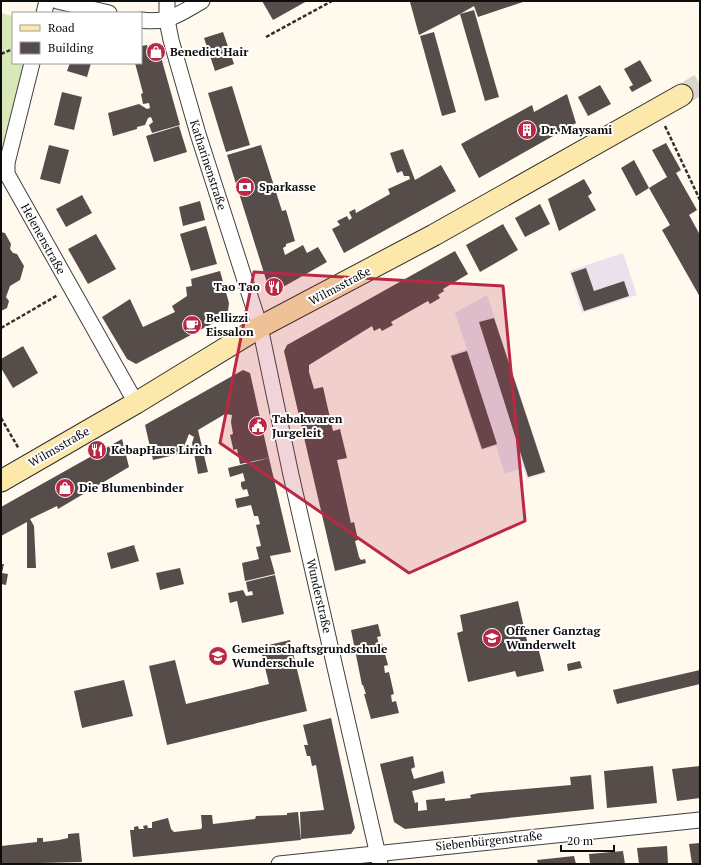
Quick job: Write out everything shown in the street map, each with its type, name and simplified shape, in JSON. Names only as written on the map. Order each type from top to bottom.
[{"type":"street","points":[[44,12],[47,1]]},
{"type":"street","points":[[57,1],[105,12]]},
{"type":"street","name":"Katharinenstraße","points":[[167,1],[167,20],[171,40],[198,134],[260,327]]},
{"type":"street","points":[[142,20],[151,22],[167,20],[202,1]]},
{"type":"street","name":"Helenenstraße","points":[[32,64],[6,168],[13,186],[136,403]]},
{"type":"street","name":"Wilmsstraße","points":[[1,481],[136,403],[260,327],[434,235],[519,185],[682,95]]},
{"type":"street","name":"Wunderstraße","points":[[260,327],[379,858]]},
{"type":"street","name":"Siebenbürgenstraße","points":[[279,864],[379,858],[700,820]]},
{"type":"path","points":[[266,37],[332,1]]},
{"type":"path","points":[[1,54],[12,49]]},
{"type":"path","points":[[657,109],[700,200]]},
{"type":"path","points":[[1,328],[70,288]]},
{"type":"path","points":[[1,418],[29,464]]},
{"type":"highlighted area","points":[[254,272],[503,286],[525,521],[409,573],[220,443]]},
{"type":"shaded area","points":[[623,253],[637,295],[582,313],[569,271]]},
{"type":"shaded area","points":[[487,295],[546,473],[527,479],[523,467],[505,474],[496,446],[481,450],[450,355],[467,349],[455,313]]},
{"type":"green space","points":[[1,13],[12,16],[12,64],[25,64],[1,164]]},
{"type":"building","points":[[262,1],[307,1],[273,20]]},
{"type":"building","points":[[526,1],[478,17],[474,6],[419,35],[410,2]]},
{"type":"building","points":[[474,10],[499,97],[485,101],[460,14]]},
{"type":"building","points":[[223,32],[234,64],[215,71],[204,38]]},
{"type":"building","points":[[434,32],[456,112],[442,116],[420,36]]},
{"type":"building","points":[[147,45],[149,51],[155,49],[159,50],[180,125],[152,133],[149,125],[153,122],[151,117],[148,118],[145,125],[137,127],[137,129],[113,136],[108,113],[139,104],[147,109],[150,108],[149,103],[143,104],[141,94],[143,93],[135,64],[142,64],[142,46]]},
{"type":"building","points":[[640,60],[652,81],[632,92],[629,87],[633,85],[624,69]]},
{"type":"building","points":[[70,64],[91,64],[87,77],[67,71]]},
{"type":"building","points":[[600,85],[611,104],[588,116],[578,97]]},
{"type":"building","points":[[232,86],[250,145],[226,152],[208,93]]},
{"type":"building","points":[[62,92],[82,97],[74,130],[54,125]]},
{"type":"building","points":[[567,94],[576,123],[479,178],[461,144],[532,105],[534,112]]},
{"type":"building","points":[[179,126],[187,152],[154,162],[146,136]]},
{"type":"building","points":[[666,143],[681,170],[676,173],[697,210],[689,215],[700,235],[700,297],[662,230],[670,225],[649,188],[667,177],[652,150]]},
{"type":"building","points":[[49,145],[69,150],[60,184],[40,179]]},
{"type":"building","points":[[261,145],[282,211],[286,210],[295,241],[286,244],[283,248],[285,255],[303,245],[307,253],[318,247],[327,262],[276,291],[269,289],[227,155]]},
{"type":"building","points":[[403,149],[415,180],[441,165],[456,191],[344,253],[332,229],[340,225],[337,221],[347,216],[349,220],[352,218],[349,212],[355,209],[356,213],[390,194],[388,189],[410,179],[409,176],[404,176],[402,171],[397,173],[390,153]]},
{"type":"building","points":[[634,160],[649,188],[636,196],[621,168]]},
{"type":"building","points":[[584,179],[592,193],[588,196],[596,210],[559,231],[548,199]]},
{"type":"building","points":[[82,195],[92,213],[66,227],[56,209]]},
{"type":"building","points":[[200,201],[205,220],[183,226],[179,207]]},
{"type":"building","points":[[540,204],[550,224],[525,237],[515,218]]},
{"type":"building","points":[[503,224],[518,250],[480,272],[466,245]]},
{"type":"building","points":[[206,226],[217,264],[191,271],[180,234]]},
{"type":"building","points":[[1,232],[5,233],[11,244],[10,249],[13,253],[17,254],[24,266],[20,280],[10,286],[6,297],[9,301],[7,308],[1,311]]},
{"type":"building","points":[[96,234],[116,269],[88,284],[68,249]]},
{"type":"building","points":[[455,251],[468,274],[443,289],[444,291],[438,295],[440,298],[430,304],[428,301],[391,322],[393,325],[382,331],[380,328],[374,331],[372,326],[309,365],[309,372],[314,389],[323,387],[333,431],[340,429],[347,458],[337,460],[351,523],[354,522],[358,540],[355,541],[359,557],[361,560],[365,559],[366,563],[335,571],[284,351],[287,345]]},
{"type":"building","points":[[586,268],[594,291],[624,281],[629,296],[584,311],[571,273]]},
{"type":"building","points":[[220,271],[229,303],[228,311],[221,319],[136,364],[127,359],[102,317],[130,299],[143,327],[175,312],[172,306],[187,296],[186,287],[192,286],[191,279]]},
{"type":"building","points":[[494,318],[545,472],[528,477],[479,322]]},
{"type":"building","points":[[23,346],[38,373],[13,388],[1,368],[1,359]]},
{"type":"building","points":[[467,351],[497,444],[482,449],[451,356]]},
{"type":"building","points":[[243,370],[250,373],[269,458],[240,464],[237,449],[233,450],[230,435],[233,434],[231,422],[232,415],[225,414],[198,430],[208,472],[198,474],[192,443],[194,437],[189,434],[185,444],[187,452],[153,460],[145,425]]},
{"type":"building","points":[[122,439],[129,467],[58,509],[57,506],[30,519],[34,526],[36,568],[27,568],[27,522],[1,536],[1,507]]},
{"type":"building","points":[[269,458],[291,552],[270,556],[275,574],[245,581],[242,563],[259,559],[256,547],[261,546],[256,525],[260,524],[258,516],[254,516],[251,505],[237,508],[235,499],[249,496],[247,489],[243,490],[241,486],[241,482],[245,481],[243,473],[230,477],[228,468]]},
{"type":"building","points":[[134,545],[139,561],[111,569],[107,553]]},
{"type":"building","points":[[1,564],[4,564],[2,573],[8,574],[6,585],[1,584]]},
{"type":"building","points":[[180,568],[184,584],[160,590],[156,573]]},
{"type":"building","points":[[275,575],[284,614],[242,623],[237,601],[230,603],[228,593],[243,590],[246,596],[253,595],[252,591],[248,592],[246,582]]},
{"type":"building","name":"Offener Ganztag Wunderwelt","points":[[518,601],[528,645],[537,643],[544,671],[517,677],[515,671],[468,682],[457,633],[463,631],[460,615]]},
{"type":"building","points":[[378,624],[381,636],[377,637],[379,644],[382,643],[388,665],[384,666],[385,673],[389,672],[394,694],[391,695],[392,702],[396,701],[399,713],[371,719],[364,694],[366,694],[362,685],[351,630]]},
{"type":"building","points":[[290,640],[307,711],[167,745],[149,666],[175,660],[186,704],[269,684],[260,647]]},
{"type":"building","points":[[580,661],[582,668],[568,671],[567,664]]},
{"type":"building","points":[[700,670],[700,684],[617,704],[613,690]]},
{"type":"building","points":[[124,680],[133,716],[82,728],[74,691]]},
{"type":"building","points":[[331,718],[355,828],[351,834],[301,839],[300,812],[324,810],[316,765],[312,766],[310,756],[307,756],[304,745],[308,745],[303,725]]},
{"type":"building","points":[[413,756],[415,767],[411,769],[414,779],[443,771],[445,783],[412,791],[415,803],[418,802],[418,811],[427,810],[426,800],[445,798],[445,801],[471,798],[470,795],[479,793],[571,785],[570,777],[591,775],[594,809],[405,829],[394,822],[380,764]]},
{"type":"building","points":[[653,766],[657,803],[607,808],[604,771]]},
{"type":"building","points":[[700,766],[700,798],[677,801],[672,769]]},
{"type":"building","points":[[298,812],[301,840],[133,857],[130,830],[134,830],[134,827],[138,826],[139,829],[144,829],[143,826],[147,825],[148,828],[152,828],[152,822],[168,818],[171,829],[174,832],[201,829],[201,815],[212,815],[213,824],[255,819],[256,816],[287,815],[287,813]]},
{"type":"building","points":[[79,833],[82,862],[1,864],[1,846],[37,842],[37,838],[43,838],[43,842],[59,840],[68,838],[68,834]]},
{"type":"building","points":[[700,843],[700,864],[692,864],[689,844]]},
{"type":"building","points":[[667,846],[668,864],[639,864],[637,848]]},
{"type":"building","points":[[623,851],[625,864],[590,864],[589,854]]},
{"type":"building","points":[[574,856],[576,864],[538,864],[537,860]]},
{"type":"tunnel","points":[[682,95],[700,84]]},
{"type":"place","name":"Benedict Hair","points":[[156,52]]},
{"type":"place","name":"Dr. Maysami","points":[[527,130]]},
{"type":"place","name":"Sparkasse","points":[[245,187]]},
{"type":"place","name":"Tao Tao","points":[[274,287]]},
{"type":"place","name":"Bellizzi Eissalon","points":[[192,325]]},
{"type":"place","name":"Tabakwaren Jurgeleit","points":[[258,426]]},
{"type":"place","name":"KebapHaus Lirich","points":[[97,450]]},
{"type":"place","name":"Die Blumenbinder","points":[[65,488]]},
{"type":"place","name":"Offener Ganztag Wunderwelt","points":[[492,638]]},
{"type":"place","name":"Gemeinschaftsgrundschule Wunderschule","points":[[218,656]]}]
